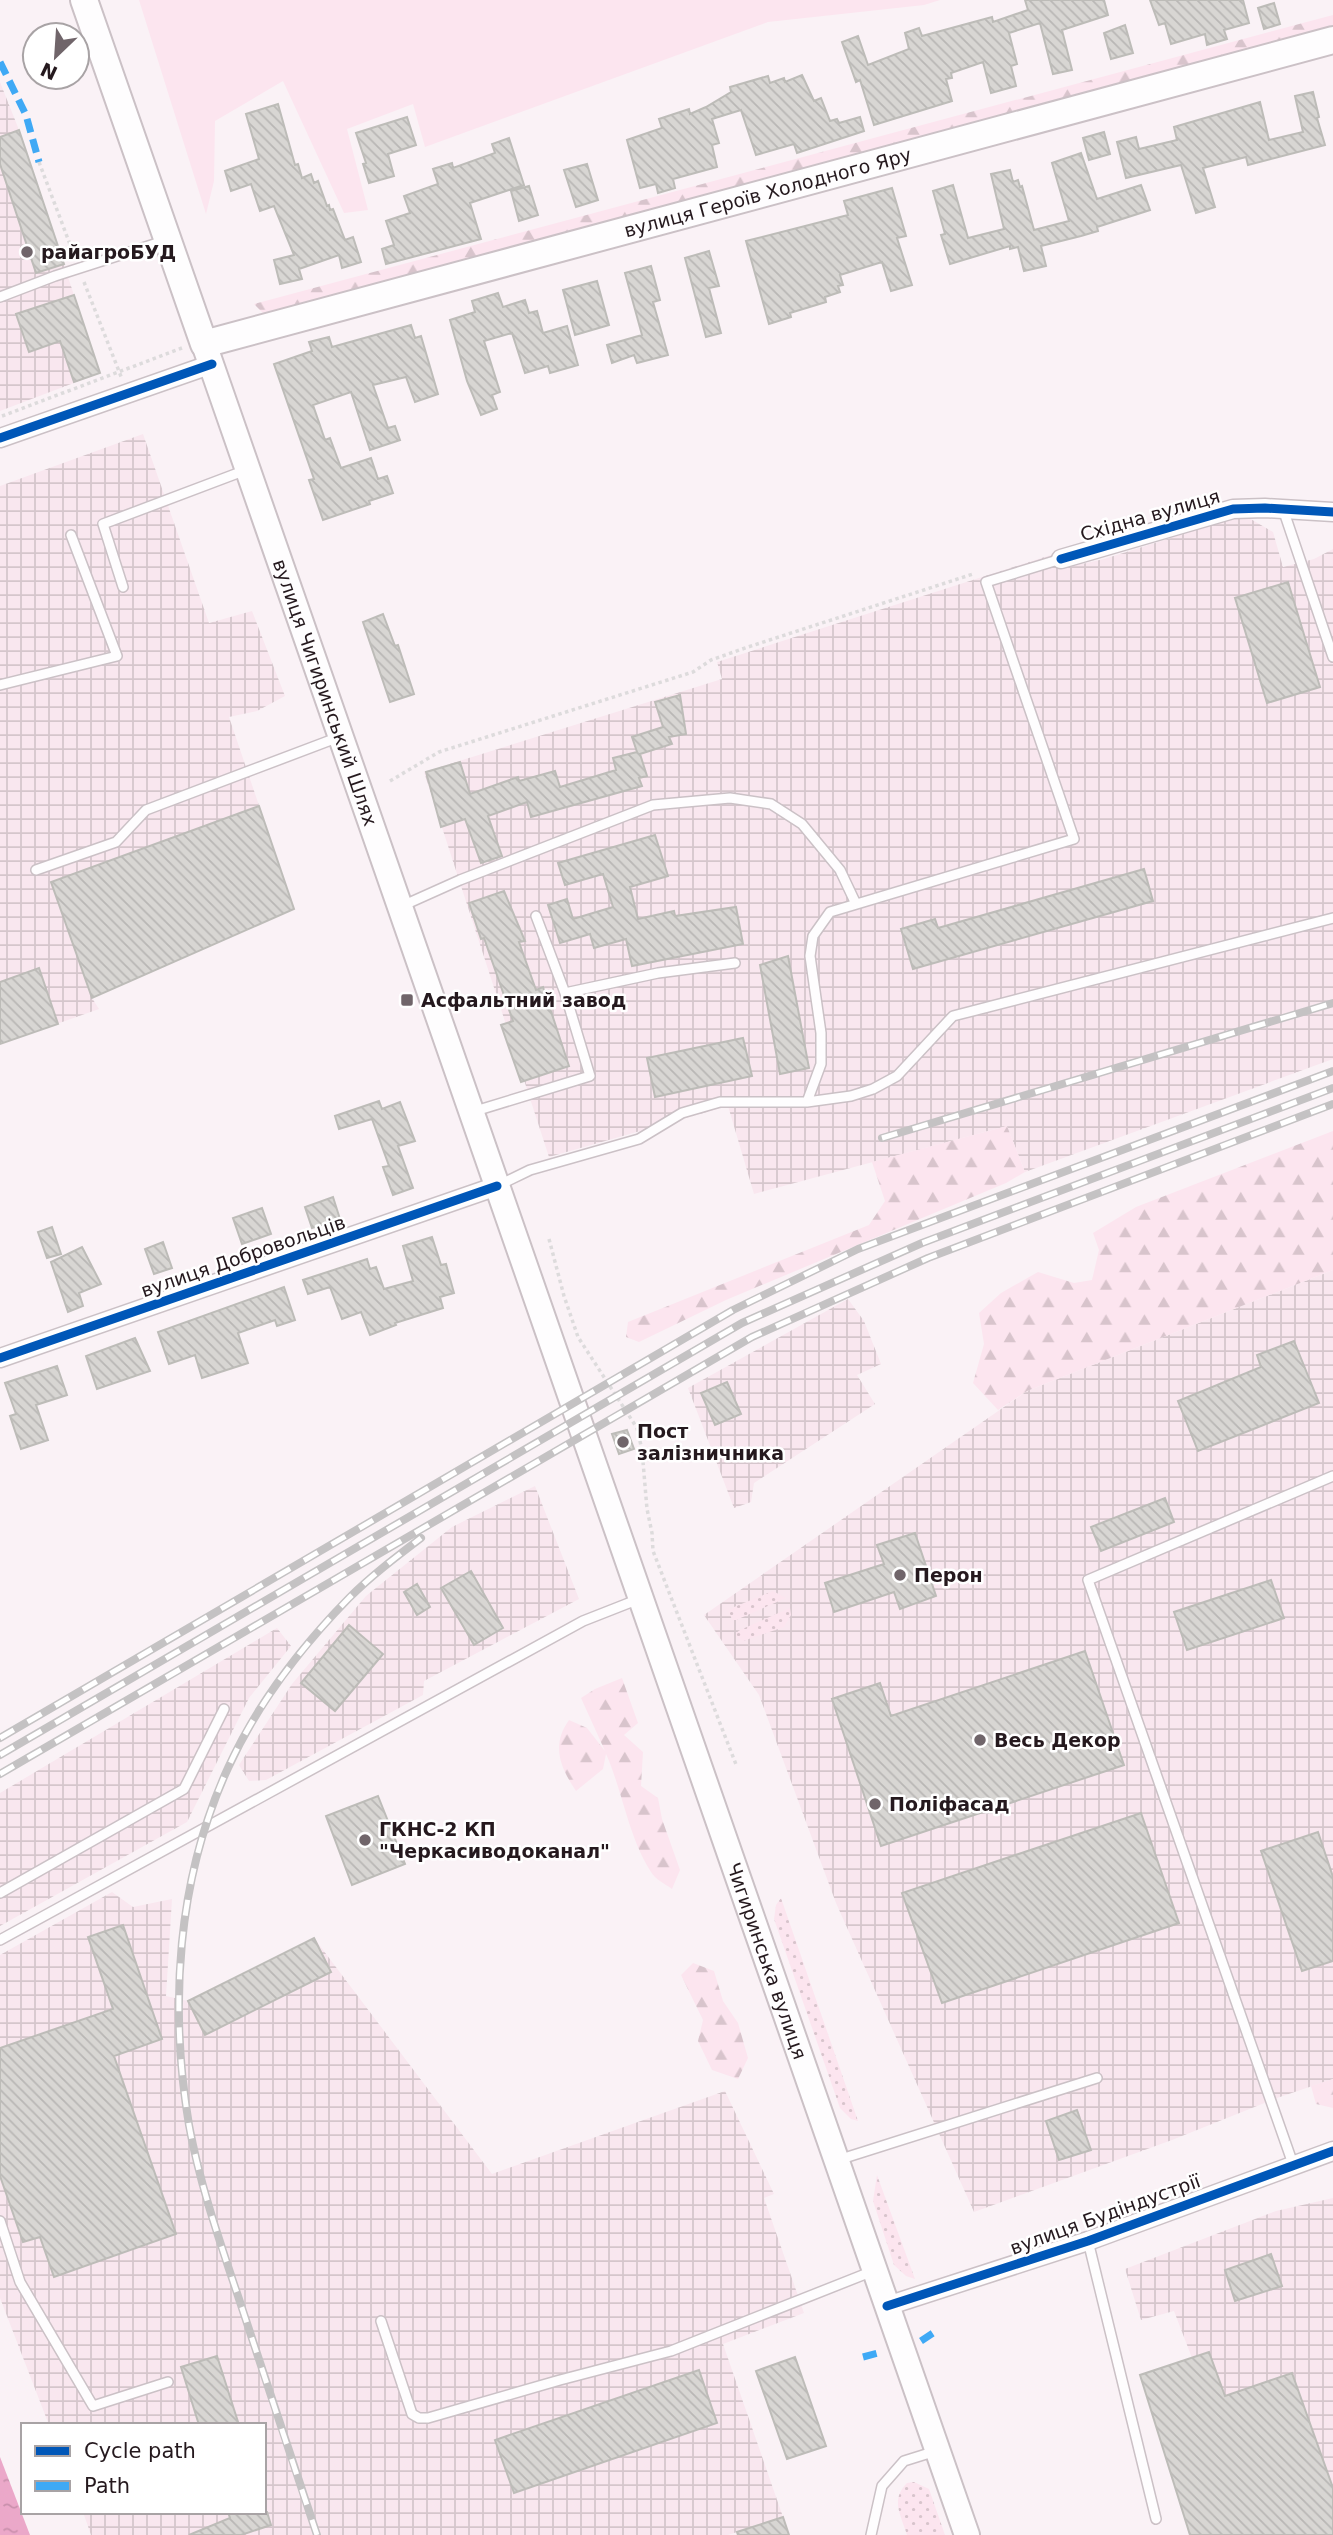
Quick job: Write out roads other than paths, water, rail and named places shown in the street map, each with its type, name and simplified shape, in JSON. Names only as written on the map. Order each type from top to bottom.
[{"type":"main road","name":"вулиця Чигиринський Шлях","points":[[84,0],[567,1384]]},
{"type":"main road","name":"вулиця Героїв Холодного Яру","points":[[208,354],[1333,40]]},
{"type":"main road","name":"Чигиринська вулиця","points":[[567,1384],[967,2535]]},
{"type":"street","name":"вулиця Героїв Холодного Яру","points":[[0,438],[128,392],[208,354]]},
{"type":"street","name":"Східна вулиця","points":[[1061,559],[1233,509],[1333,512]]},
{"type":"street","name":"вулиця Добровольців","points":[[0,1358],[497,1186]]},
{"type":"street","name":"вулиця Будіндустрії","points":[[887,2306],[1088,2241],[1333,2151]]},
{"type":"lane","points":[[0,298],[79,268],[168,240]]},
{"type":"lane","points":[[122,587],[103,524],[248,470]]},
{"type":"lane","points":[[1283,509],[1333,657]]},
{"type":"lane","points":[[0,685],[117,656],[71,535]]},
{"type":"lane","points":[[807,1102],[821,1064],[821,1033],[810,956],[813,936],[830,912],[1074,839],[986,582],[1061,559]]},
{"type":"lane","points":[[36,870],[116,842],[146,810],[341,736]]},
{"type":"lane","points":[[400,907],[460,880],[653,806],[730,798],[771,804],[802,824],[841,870],[856,904]]},
{"type":"lane","points":[[472,1112],[590,1076],[565,993],[536,916]]},
{"type":"lane","points":[[497,1186],[530,1170],[639,1139],[682,1113],[720,1102],[807,1102],[851,1096],[873,1089],[897,1076],[953,1016],[1333,918]]},
{"type":"lane","points":[[565,993],[658,973],[735,964]]},
{"type":"lane","points":[[1293,2164],[1088,1580],[1333,1476]]},
{"type":"lane","points":[[0,1940],[583,1621],[641,1599]]},
{"type":"lane","points":[[0,1893],[184,1789],[224,1709]]},
{"type":"lane","points":[[836,2161],[1097,2078]]},
{"type":"lane","points":[[0,2221],[20,2282],[93,2406],[168,2382]]},
{"type":"lane","points":[[1088,2241],[1156,2519]]},
{"type":"lane","points":[[381,2320],[412,2414],[419,2418],[428,2418],[560,2379],[671,2351],[875,2270]]},
{"type":"lane","points":[[871,2535],[882,2486],[904,2461],[937,2451]]},
{"type":"water","points":[[0,2457],[30,2535],[0,2535]]},
{"type":"railway","points":[[882,1138],[1333,1003]]},
{"type":"railway","points":[[0,1738],[733,1310],[858,1249],[1333,1071]]},
{"type":"railway","points":[[0,1755],[742,1323],[922,1243],[1333,1088]]},
{"type":"railway","points":[[0,1774],[752,1337],[928,1258],[1333,1104]]},
{"type":"railway","points":[[317,2535],[219,2238],[194,2148],[179,2035],[182,1943],[188,1898],[211,1810],[228,1768],[252,1722],[281,1678],[331,1617],[366,1582],[421,1538]]},
{"type":"place","name":"райагроБУД","points":[[27,252]]},
{"type":"place","name":"Асфальтний завод","points":[[407,1000]]},
{"type":"place","name":"Пост залізничника","points":[[623,1442]]},
{"type":"place","name":"Перон","points":[[900,1575]]},
{"type":"place","name":"Весь Декор","points":[[980,1740]]},
{"type":"place","name":"Поліфасад","points":[[875,1804]]},
{"type":"place","name":"ГКНС-2 КП \"Черкасиводоканал\"","points":[[365,1840]]}]
